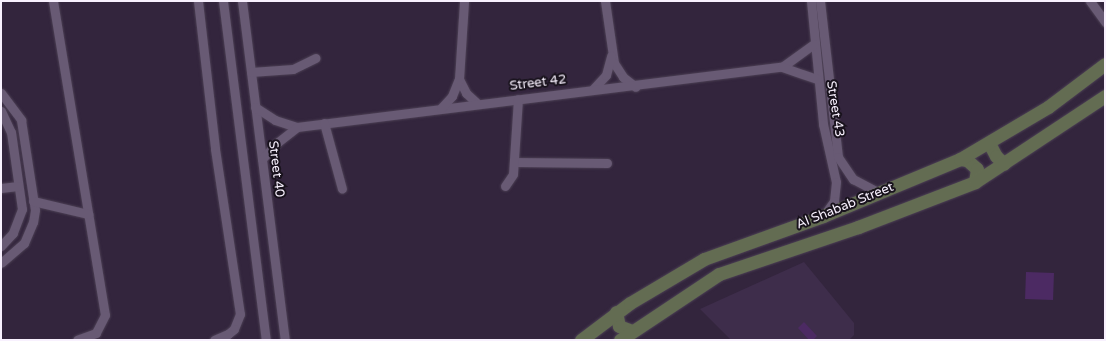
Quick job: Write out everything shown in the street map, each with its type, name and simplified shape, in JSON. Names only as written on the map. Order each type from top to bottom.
[{"type":"street","points":[[53,1],[104,315],[96,333],[77,340]]},
{"type":"street","points":[[198,1],[215,149],[240,314],[234,329],[228,334],[214,340]]},
{"type":"street","points":[[223,1],[266,340]]},
{"type":"street","name":"Street 40","points":[[242,1],[285,340]]},
{"type":"street","points":[[441,108],[452,96],[459,79],[464,1]]},
{"type":"street","name":"Street 43","points":[[811,1],[817,79],[823,124],[836,182],[834,201],[823,216]]},
{"type":"street","name":"Street 43","points":[[820,1],[838,157],[853,179],[879,193]]},
{"type":"street","points":[[1090,1],[1105,22]]},
{"type":"street","points":[[607,3],[612,55],[623,77],[636,87]]},
{"type":"street","name":"Street 42","points":[[782,67],[814,44]]},
{"type":"street","points":[[592,89],[606,75],[612,55]]},
{"type":"street","points":[[251,72],[293,69],[316,58]]},
{"type":"street","name":"Al Shabab Street","points":[[581,340],[616,312],[708,257],[823,216],[960,159],[1048,107],[1105,63]]},
{"type":"street","name":"Street 42","points":[[255,107],[275,120],[296,127],[592,89],[636,87],[782,67],[817,79]]},
{"type":"street","points":[[459,79],[466,93],[478,104]]},
{"type":"street","points":[[1,263],[17,252],[29,233],[35,210],[21,120],[2,94]]},
{"type":"street","name":"Al Shabab Street","points":[[620,340],[718,274],[858,227],[975,182],[1105,96]]},
{"type":"street","points":[[505,186],[513,174],[518,99]]},
{"type":"street","points":[[1,111],[11,132],[22,209],[13,233],[1,246]]},
{"type":"street","points":[[324,123],[342,189]]},
{"type":"street","points":[[262,159],[278,142],[296,127]]},
{"type":"street","points":[[989,143],[996,156],[1004,164]]},
{"type":"street","points":[[960,159],[967,160],[977,169],[975,182]]},
{"type":"street","points":[[514,162],[607,163]]},
{"type":"street","points":[[1,188],[31,188]]},
{"type":"street","points":[[33,201],[88,214]]},
{"type":"street","points":[[616,312],[619,326],[632,331]]},
{"type":"shaded area","points":[[804,262],[854,323],[854,335],[849,340],[731,340],[700,309]]},
{"type":"building","points":[[1026,272],[1054,273],[1053,300],[1025,299]]},
{"type":"building","points":[[804,322],[817,336],[813,340],[809,340],[798,328]]}]
